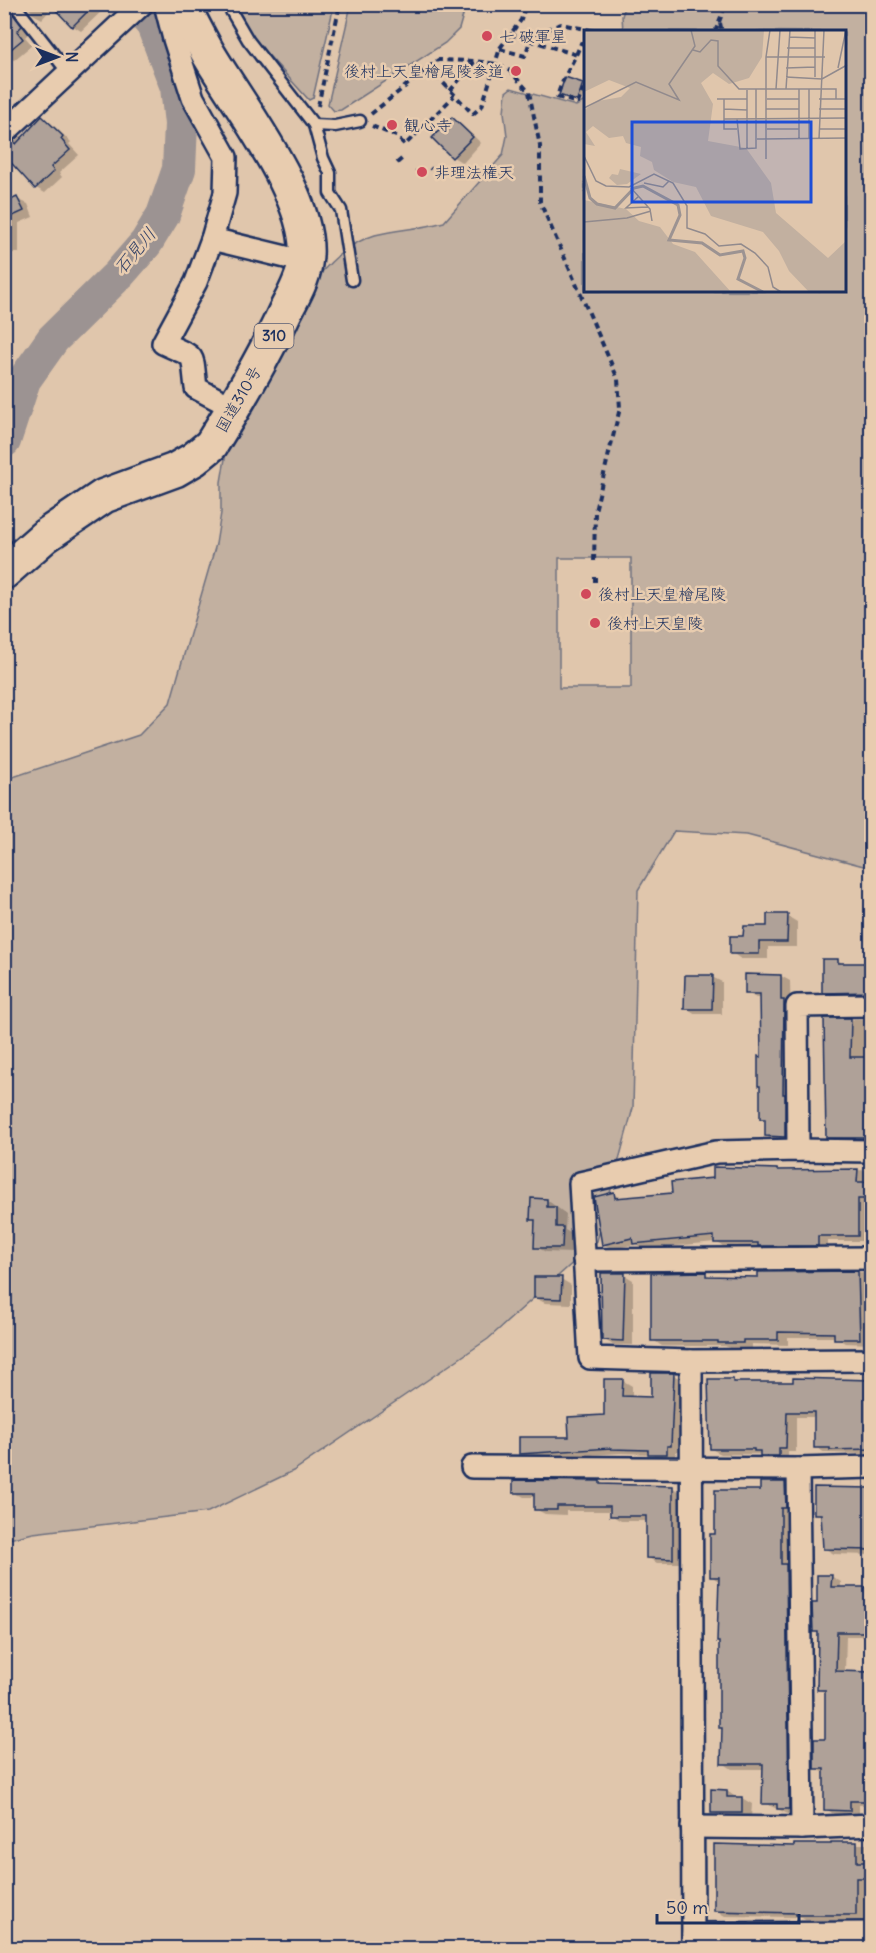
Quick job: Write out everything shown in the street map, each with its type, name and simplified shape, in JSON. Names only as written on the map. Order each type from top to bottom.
[{"type":"highway","name":"国道310号","points":[[4,572],[45,536],[104,496],[175,470],[194,459],[211,445],[276,332],[301,280],[306,262],[306,244],[300,216],[274,157],[208,53],[182,4]]},
{"type":"street","points":[[165,4],[193,98],[226,157],[225,193],[212,239],[196,282],[163,343],[187,352],[193,359],[196,388],[234,408]]},
{"type":"street","points":[[4,133],[136,11]]},
{"type":"street","points":[[212,239],[306,262]]},
{"type":"street","points":[[798,1150],[798,1006],[872,1005]]},
{"type":"street","points":[[872,1151],[716,1152],[580,1183],[590,1358],[690,1361],[872,1360]]},
{"type":"street","points":[[584,1260],[872,1258]]},
{"type":"street","points":[[690,1361],[693,1941],[872,1933]]},
{"type":"street","points":[[472,1467],[798,1469],[872,1467]]},
{"type":"street","points":[[798,1469],[802,1828]]},
{"type":"street","points":[[692,1827],[802,1828],[872,1825]]},
{"type":"lane","points":[[14,4],[69,75]]},
{"type":"lane","points":[[227,4],[248,40],[314,125],[323,158],[330,173],[330,193],[341,210],[352,280]]},
{"type":"lane","points":[[314,125],[335,126],[360,121]]},
{"type":"path","points":[[314,125],[340,4]]},
{"type":"path","points":[[429,68],[473,114],[482,106],[500,48],[521,20],[526,4]]},
{"type":"path","points":[[716,30],[726,4]]},
{"type":"path","points":[[720,22],[722,30]]},
{"type":"path","points":[[500,48],[525,56],[532,34],[561,24],[590,30]]},
{"type":"path","points":[[510,34],[577,55]]},
{"type":"path","points":[[584,43],[581,43],[556,97],[578,103],[584,87]]},
{"type":"path","points":[[360,121],[374,113],[438,60],[496,64],[510,70],[529,92],[540,146],[540,202],[618,379],[620,408],[595,511],[594,564]]},
{"type":"path","points":[[450,91],[475,61]]},
{"type":"path","points":[[360,121],[396,136],[405,145],[454,96]]},
{"type":"path","points":[[398,163],[404,157]]},
{"type":"shaded area","points":[[351,4],[466,5],[459,29],[445,43],[341,110],[334,111],[328,104]]},
{"type":"shaded area","points":[[626,4],[871,5],[871,868],[747,835],[674,831],[638,890],[633,1108],[597,1241],[488,1339],[293,1471],[208,1512],[33,1533],[5,1540],[4,780],[139,735],[170,703],[216,544],[221,513],[221,482],[227,447],[310,287],[323,270],[346,249],[365,239],[383,233],[444,222],[503,155],[507,136],[504,112],[506,92],[511,88],[576,106],[584,102],[584,292],[846,292],[846,30],[623,30],[622,16]],"holes":[[[559,558],[631,558],[631,688],[559,688]]]},
{"type":"shaded area","points":[[235,5],[334,5],[313,98],[309,100],[252,37]]},
{"type":"building","points":[[50,4],[95,4],[72,27]]},
{"type":"building","points":[[13,14],[22,26],[17,31],[23,39],[4,55],[4,17],[7,19]]},
{"type":"building","points":[[565,77],[583,83],[577,101],[559,95]]},
{"type":"building","points":[[42,116],[63,136],[61,139],[70,150],[51,167],[54,171],[35,189],[4,155],[4,149],[14,141],[16,144]]},
{"type":"building","points":[[452,117],[473,137],[452,158],[432,138]]},
{"type":"building","points":[[17,197],[24,211],[4,220],[4,203]]},
{"type":"building","points":[[767,914],[788,914],[787,942],[759,942],[759,954],[730,954],[730,936],[743,936],[744,926],[767,926]]},
{"type":"building","points":[[822,959],[838,959],[838,963],[872,963],[872,992],[822,993]]},
{"type":"building","points":[[745,974],[781,975],[781,1000],[784,1000],[785,1137],[765,1136],[765,1119],[760,1119],[758,1056],[761,1057],[760,994],[745,994]]},
{"type":"building","points":[[685,975],[713,975],[712,1009],[684,1009]]},
{"type":"building","points":[[824,1018],[851,1018],[850,1057],[872,1057],[872,1138],[826,1138]]},
{"type":"building","points":[[713,1167],[777,1170],[858,1169],[857,1182],[872,1182],[872,1199],[858,1199],[858,1236],[818,1236],[818,1246],[714,1243],[714,1236],[633,1244],[632,1238],[602,1245],[594,1197],[614,1192],[615,1198],[672,1193],[671,1182],[713,1178]]},
{"type":"building","points":[[531,1198],[547,1199],[547,1207],[556,1207],[556,1227],[563,1227],[562,1248],[534,1248],[535,1220],[530,1220]]},
{"type":"building","points":[[858,1271],[860,1339],[834,1339],[834,1333],[778,1332],[778,1340],[743,1340],[743,1343],[651,1341],[651,1273],[706,1272],[706,1276],[758,1277],[758,1272]]},
{"type":"building","points":[[601,1273],[625,1273],[623,1341],[602,1340]]},
{"type":"building","points":[[534,1277],[562,1277],[561,1299],[534,1298]]},
{"type":"building","points":[[651,1373],[674,1373],[671,1446],[667,1446],[667,1454],[648,1454],[648,1450],[611,1448],[519,1454],[519,1437],[569,1437],[568,1417],[604,1415],[604,1379],[623,1379],[622,1396],[651,1397]]},
{"type":"building","points":[[793,1378],[872,1380],[872,1449],[814,1448],[814,1412],[787,1412],[786,1448],[779,1448],[779,1456],[760,1456],[760,1451],[754,1451],[754,1449],[710,1449],[708,1379],[733,1379],[733,1382],[793,1382]]},
{"type":"building","points":[[513,1480],[600,1481],[600,1484],[673,1486],[673,1559],[646,1558],[646,1516],[610,1516],[610,1506],[557,1506],[557,1510],[534,1510],[534,1493],[513,1493]]},
{"type":"building","points":[[760,1482],[785,1482],[786,1508],[781,1508],[781,1564],[786,1564],[789,1809],[777,1809],[777,1804],[762,1804],[763,1764],[721,1764],[722,1728],[719,1728],[719,1642],[717,1642],[719,1577],[710,1577],[710,1534],[715,1534],[715,1490],[760,1490]]},
{"type":"building","points":[[814,1487],[872,1488],[872,1550],[823,1549],[821,1514],[814,1514]]},
{"type":"building","points":[[817,1575],[832,1575],[831,1587],[872,1587],[872,1632],[837,1632],[836,1671],[872,1672],[872,1801],[850,1801],[850,1811],[824,1810],[824,1769],[814,1769],[814,1739],[825,1739],[825,1690],[817,1690],[818,1632],[813,1632],[812,1603],[817,1603]]},
{"type":"building","points":[[711,1789],[727,1790],[727,1797],[742,1797],[742,1813],[711,1813]]},
{"type":"building","points":[[831,1842],[857,1842],[857,1862],[872,1862],[872,1878],[856,1878],[856,1915],[714,1911],[714,1844],[794,1846],[794,1844],[831,1844]]},
{"type":"waterway","name":"石見川","points":[[4,441],[24,380],[53,339],[119,274],[146,243],[163,215],[179,169],[181,124],[177,87],[153,25],[135,4]]},
{"type":"place","name":"七 破軍星","points":[[487,36]]},
{"type":"place","name":"後村上天皇檜尾陵参道","points":[[516,71]]},
{"type":"place","name":"観心寺","points":[[392,125]]},
{"type":"place","name":"非理法権天","points":[[422,172]]},
{"type":"place","name":"後村上天皇檜尾陵","points":[[586,594]]},
{"type":"place","name":"後村上天皇陵","points":[[595,623]]}]
